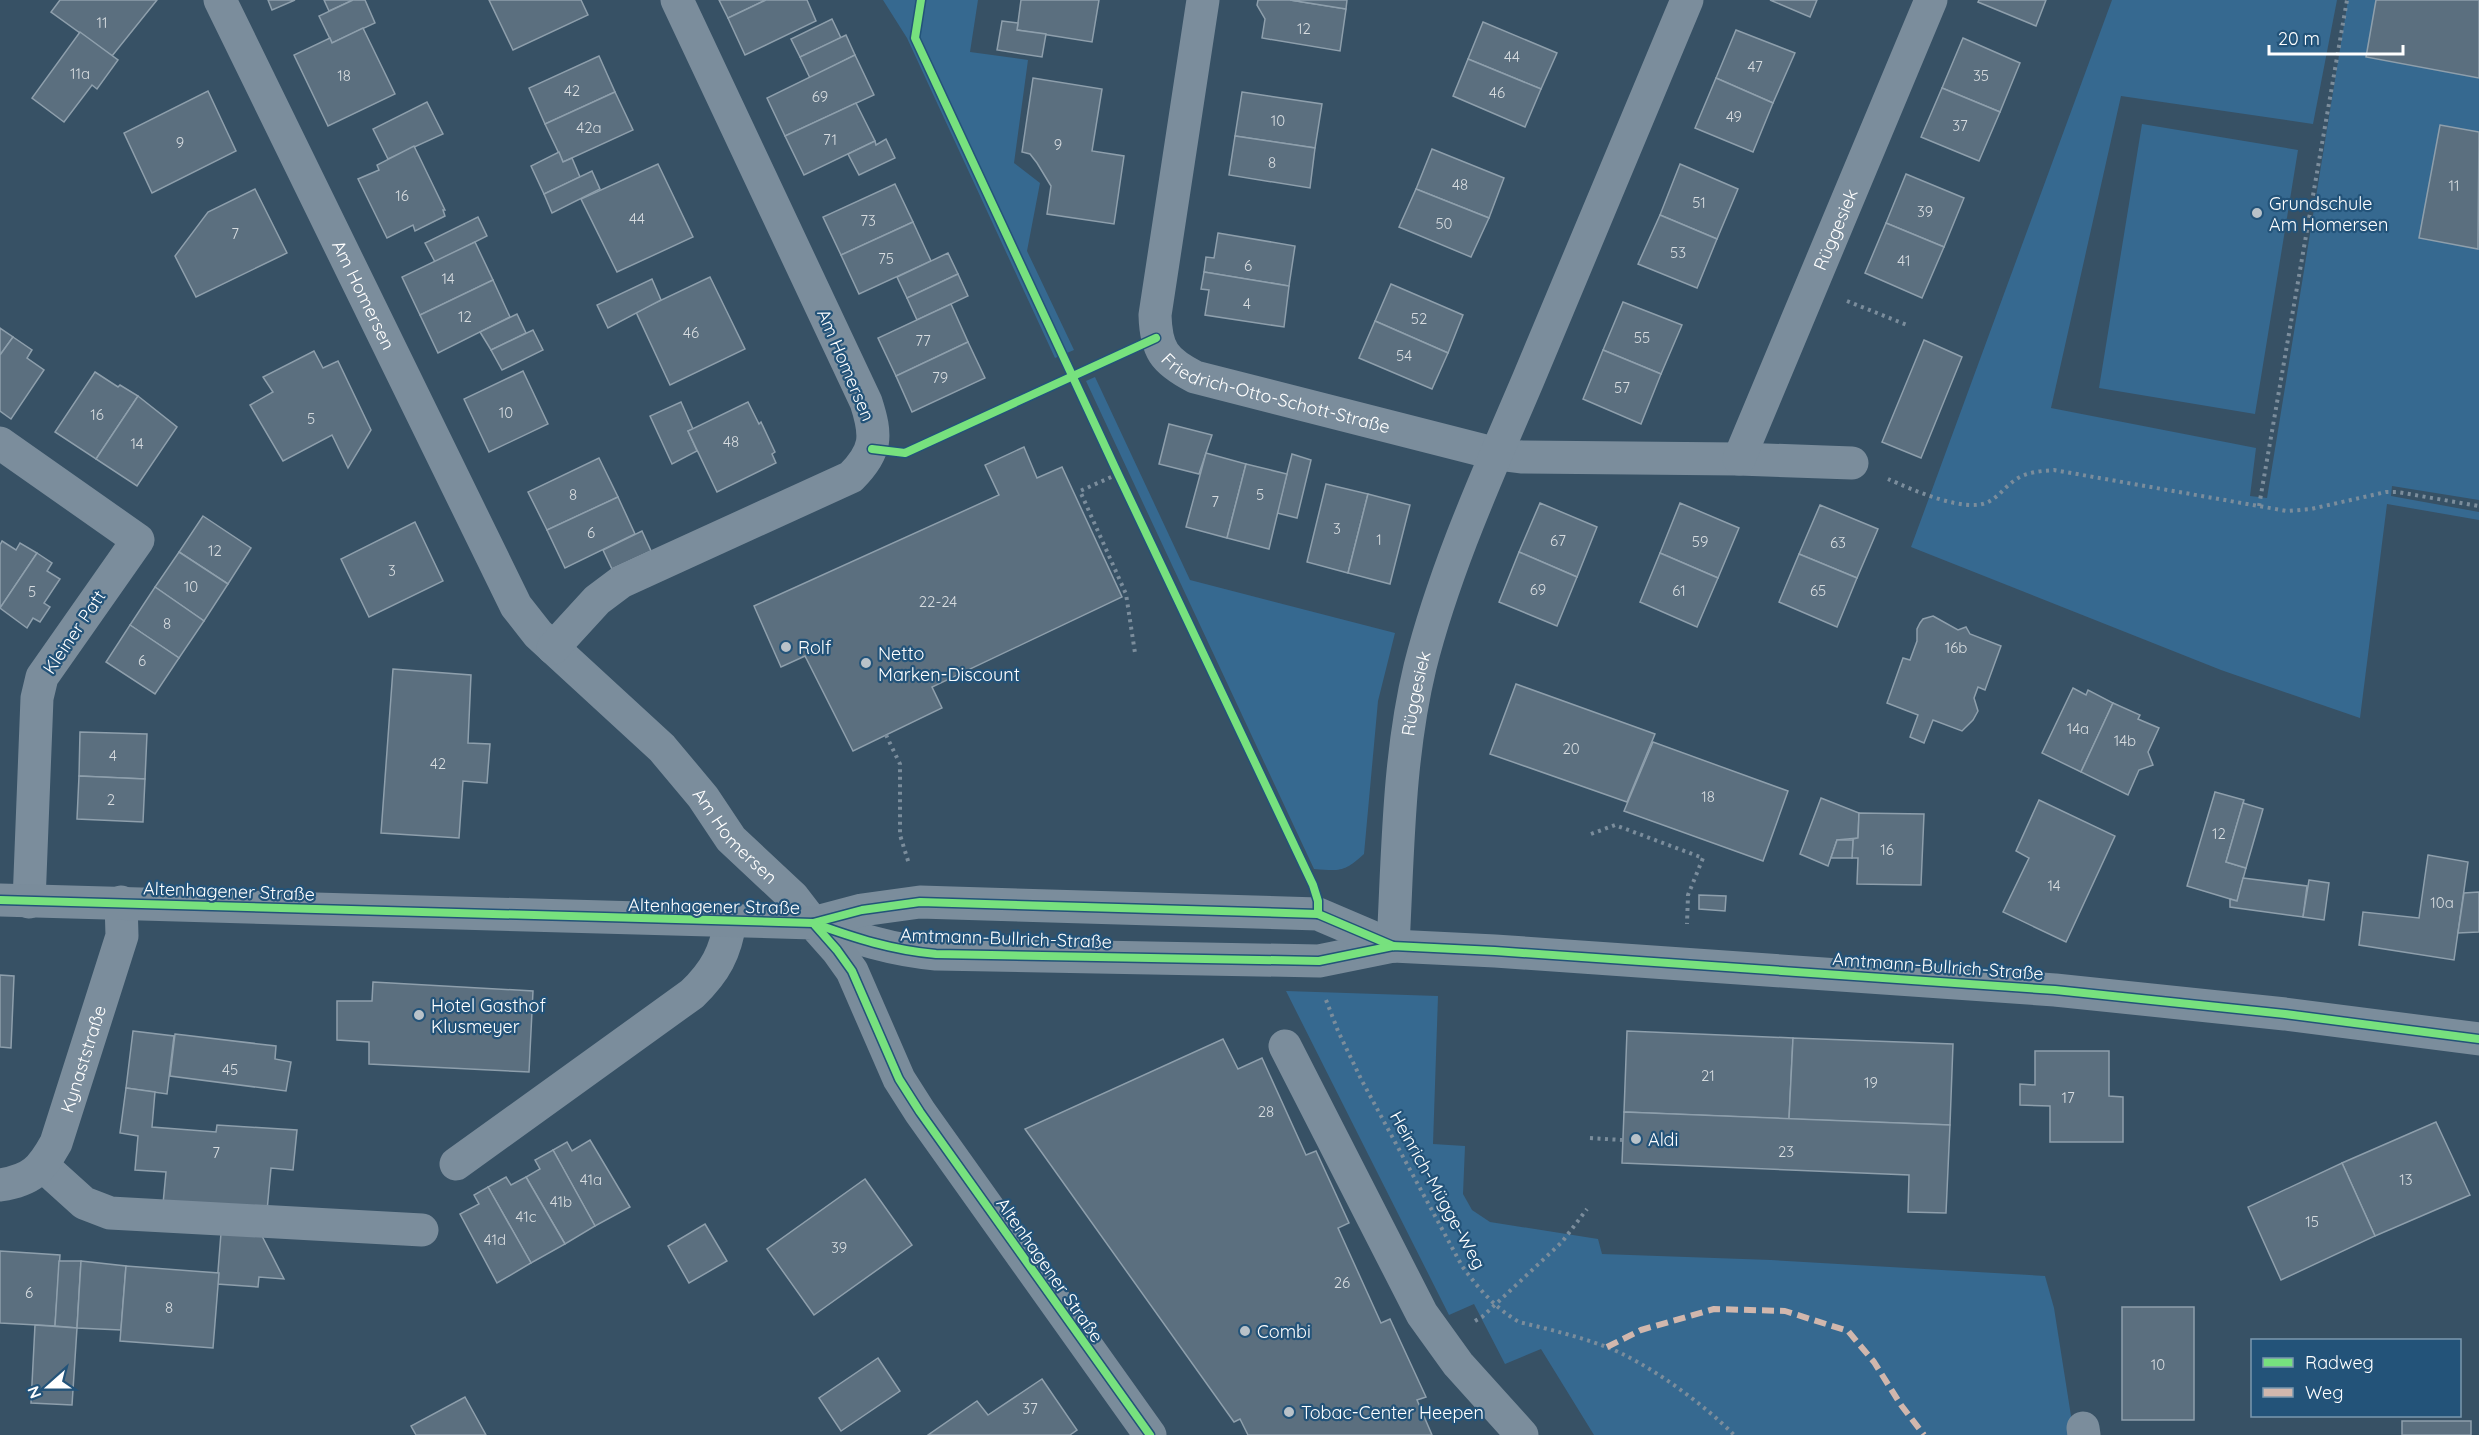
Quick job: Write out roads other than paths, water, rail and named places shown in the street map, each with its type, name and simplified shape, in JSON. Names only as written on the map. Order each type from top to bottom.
[{"type":"main road","name":"Altenhagener Straße","points":[[15,901],[121,902],[449,914],[813,923],[852,971],[892,1064],[920,1112],[1150,1435]]},
{"type":"street","name":"Am Homersen","points":[[220,0],[516,606],[538,634],[662,748],[703,797],[731,839],[793,897],[813,923]]},
{"type":"street","name":"Am Homersen","points":[[553,648],[597,600],[621,582],[851,477],[864,464],[872,449],[874,437],[866,402],[677,0]]},
{"type":"street","name":"Friedrich-Otto-Schott-Straße","points":[[1203,0],[1155,315],[1156,338],[1165,358],[1176,368],[1195,377],[1497,454]]},
{"type":"street","name":"Rüggesiek","points":[[1393,946],[1403,766],[1420,667],[1442,591],[1687,0]]},
{"type":"street","name":"Rüggesiek","points":[[1739,459],[1931,0]]},
{"type":"street","name":"Kleiner Patt","points":[[0,443],[138,540],[42,677],[37,698],[15,901]]},
{"type":"street","points":[[1497,454],[1521,458],[1739,459],[1852,464]]},
{"type":"street","name":"Kynaststraße","points":[[43,1166],[56,1143],[122,936],[121,902]]},
{"type":"street","name":"Amtmann-Bullrich-Straße","points":[[813,923],[871,908],[920,902],[1318,914],[1393,946]]},
{"type":"street","points":[[456,1164],[692,994],[709,977],[723,952],[730,921]]},
{"type":"street","name":"Amtmann-Bullrich-Straße","points":[[813,923],[874,944],[905,951],[936,954],[1319,961],[1393,946],[2055,990],[2274,1013],[2479,1039]]},
{"type":"street","points":[[1285,1046],[1402,1278],[1439,1338],[1473,1382],[1522,1435]]},
{"type":"street","points":[[0,1185],[27,1178],[43,1166],[84,1203],[110,1213],[422,1230]]},
{"type":"place","name":"Grundschule Am Homersen","points":[[2257,213]]},
{"type":"place","name":"Rolf","points":[[786,647]]},
{"type":"place","name":"Netto Marken-Discount","points":[[866,663]]},
{"type":"place","name":"Hotel Gasthof Klusmeyer","points":[[419,1015]]},
{"type":"place","name":"Aldi","points":[[1636,1139]]},
{"type":"place","name":"Combi","points":[[1245,1331]]},
{"type":"place","name":"Tobac-Center Heepen","points":[[1289,1412]]}]
